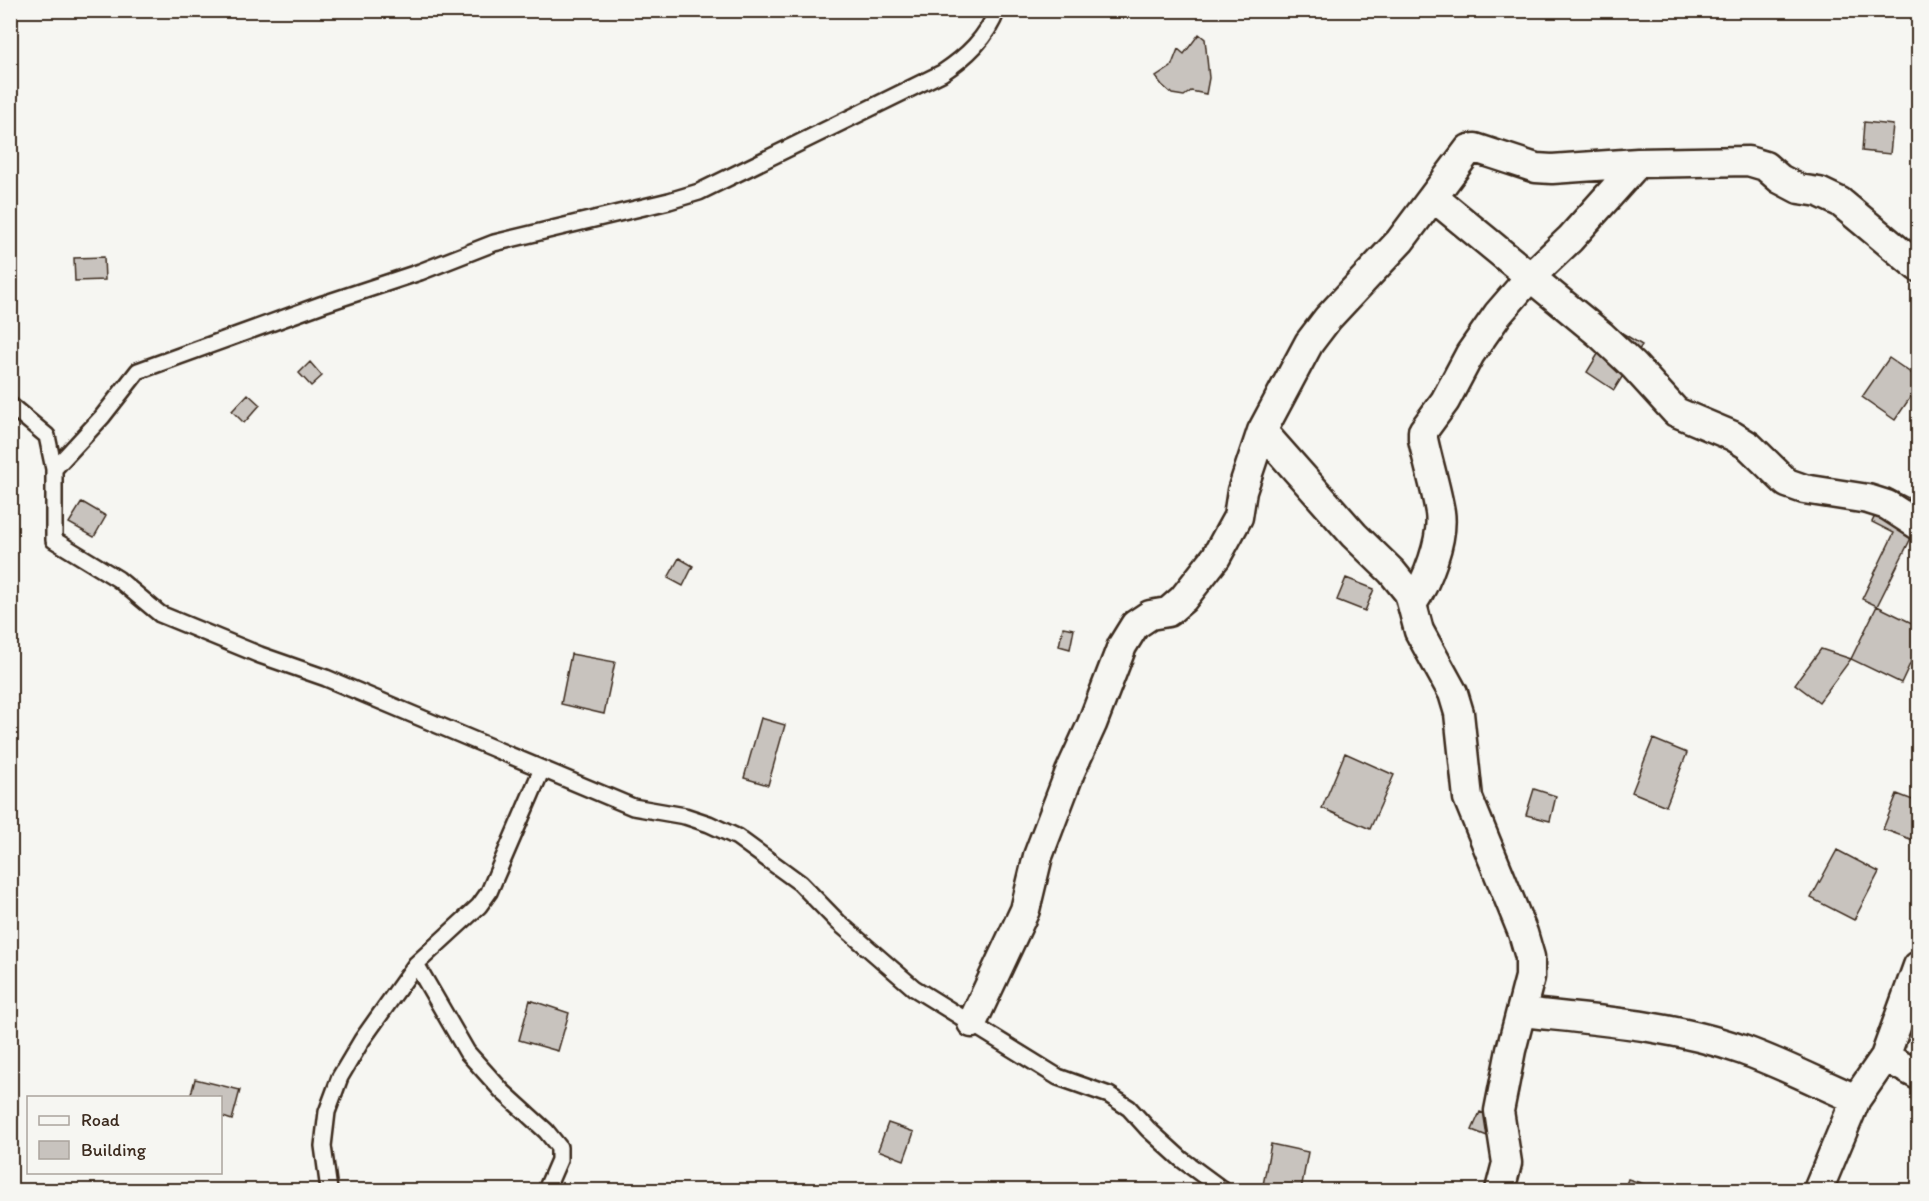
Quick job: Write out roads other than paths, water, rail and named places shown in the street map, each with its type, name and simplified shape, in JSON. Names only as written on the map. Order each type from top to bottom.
[{"type":"street","points":[[972,1023],[1025,910],[1038,856],[1122,646],[1135,625],[1150,615],[1168,612],[1183,599],[1216,557],[1238,517],[1242,491],[1262,431],[1309,343],[1328,318],[1400,241],[1469,149],[1475,148],[1536,168],[1552,169],[1638,163],[1748,162],[1765,166],[1780,179],[1799,189],[1819,192],[1840,202],[1918,267]]},
{"type":"street","points":[[1412,604],[1423,587],[1430,569],[1440,530],[1440,513],[1422,431],[1445,401],[1470,354],[1498,314],[1530,277],[1570,239],[1638,163]]},
{"type":"street","points":[[1433,197],[1601,335],[1634,366],[1676,412],[1733,436],[1749,446],[1786,483],[1804,489],[1868,499],[1887,505],[1918,525]]},
{"type":"street","points":[[1262,431],[1409,593],[1419,631],[1454,693],[1460,713],[1468,798],[1523,933],[1530,957],[1530,977],[1499,1111],[1507,1163],[1500,1191]]},
{"type":"street","points":[[1818,1191],[1856,1099],[1885,1057],[1918,966]]},
{"type":"street","points":[[1521,1012],[1626,1024],[1687,1035],[1743,1050],[1856,1099]]},
{"type":"street","points":[[1885,1057],[1918,1075]]},
{"type":"lane","points":[[54,470],[102,417],[138,371],[323,303],[420,272],[494,243],[699,192],[942,73],[964,58],[981,39],[997,10]]},
{"type":"lane","points":[[10,405],[47,436],[54,470],[54,540],[118,579],[160,614],[260,655],[326,678],[633,807],[686,816],[737,837],[800,883],[838,922],[914,988],[1058,1077],[1109,1095],[1129,1108],[1181,1159],[1223,1191]]},
{"type":"lane","points":[[329,1191],[323,1146],[327,1112],[340,1077],[362,1040],[416,964],[479,906],[489,892],[542,769]]},
{"type":"lane","points":[[416,964],[467,1052],[502,1091],[546,1131],[559,1147],[559,1160],[546,1191]]}]
